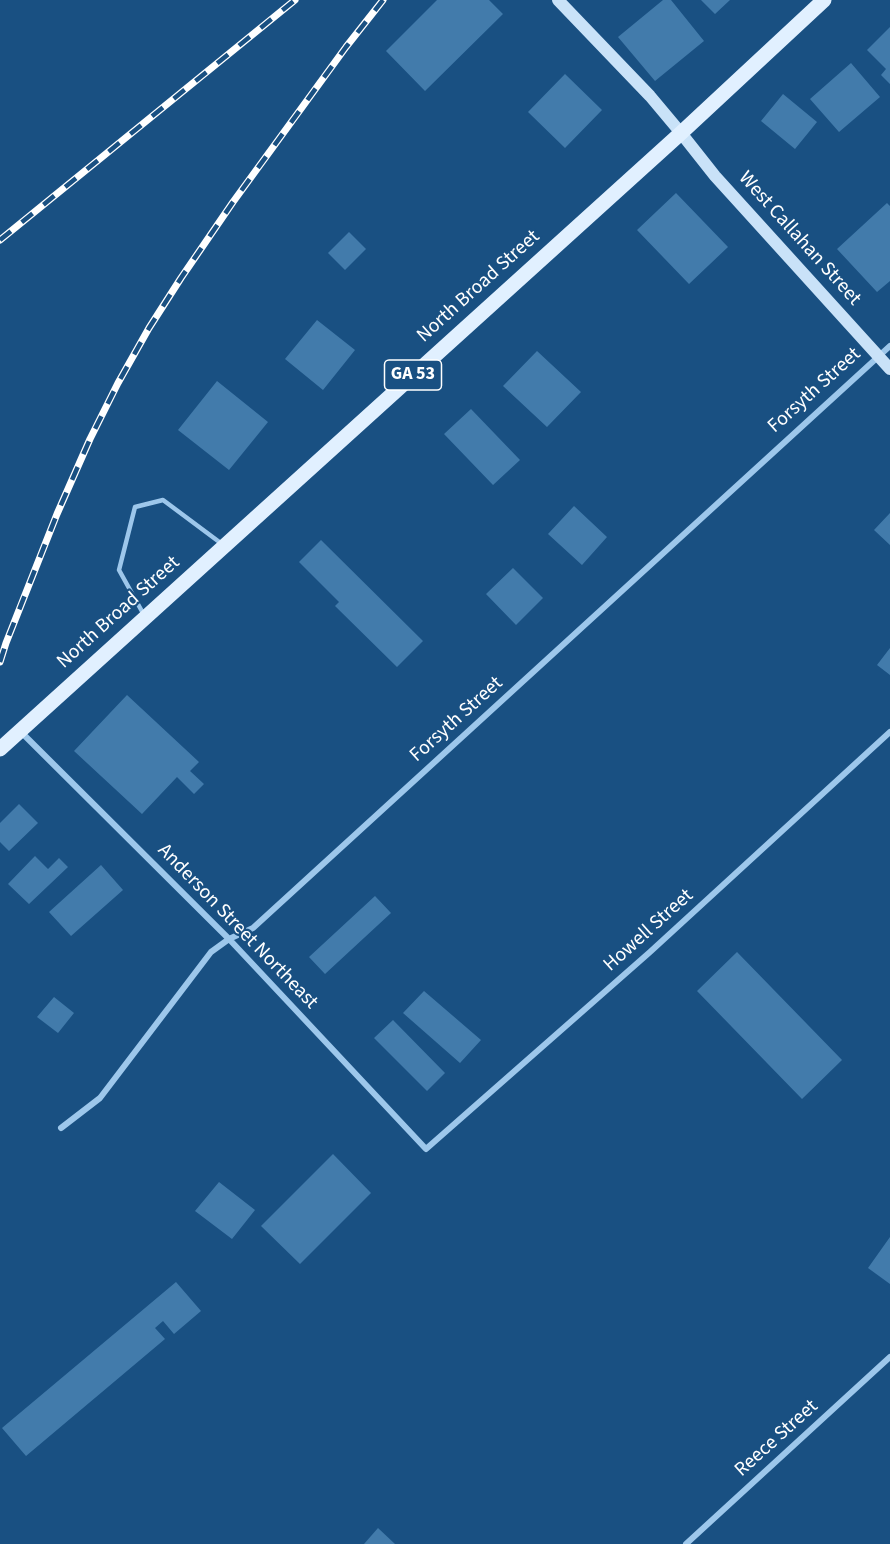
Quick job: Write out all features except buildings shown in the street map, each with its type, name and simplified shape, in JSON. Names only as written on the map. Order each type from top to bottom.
[{"type":"main road","name":"North Broad Street","points":[[0,749],[681,133],[824,0]]},
{"type":"street","name":"West Callahan Street","points":[[558,0],[650,96],[715,176],[890,369]]},
{"type":"street","name":"Forsyth Street","points":[[61,1128],[100,1098],[211,952],[229,939],[253,928],[890,346]]},
{"type":"street","name":"Anderson Street Northeast","points":[[20,731],[229,939],[426,1149]]},
{"type":"street","name":"Howell Street","points":[[426,1149],[650,952],[890,732]]},
{"type":"street","name":"Reece Street","points":[[686,1544],[890,1357]]},
{"type":"lane","points":[[145,617],[119,570],[135,507],[163,500],[225,546]]},
{"type":"railway","points":[[0,240],[295,0]]},
{"type":"railway","points":[[0,662],[57,514],[90,439],[149,328],[233,202],[383,0]]}]
